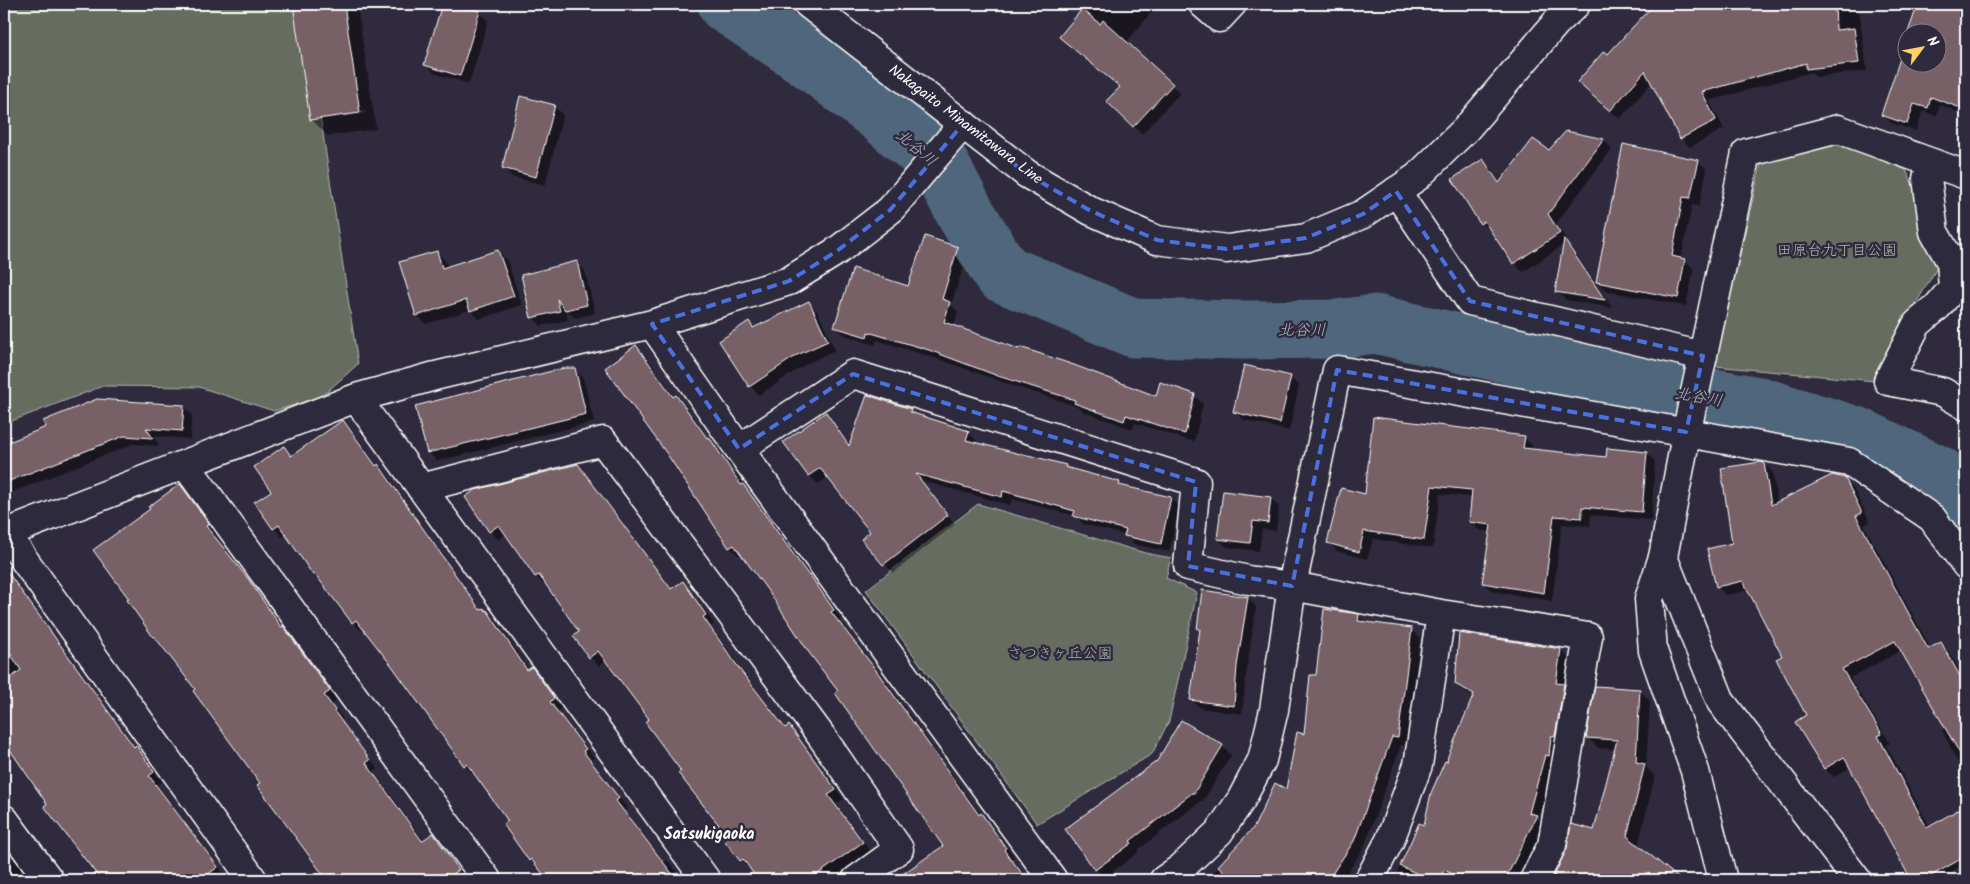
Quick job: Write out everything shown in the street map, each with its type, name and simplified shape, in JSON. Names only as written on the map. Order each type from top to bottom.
[{"type":"street","name":"Nakagaito Minamitawara Line","points":[[808,4],[1027,174],[1091,211],[1156,240],[1227,249],[1306,238],[1363,214],[1417,177],[1466,129],[1556,23],[1576,4]]},
{"type":"street","points":[[1203,4],[1219,18],[1232,4]]},
{"type":"street","points":[[253,880],[5,533],[356,398],[435,376],[652,324],[788,280],[837,251],[890,210],[962,125]]},
{"type":"street","points":[[1723,880],[1695,771],[1653,651],[1648,599],[1663,557],[1702,357],[1746,153],[1838,129],[1966,175]]},
{"type":"street","points":[[1927,178],[1934,232],[1951,262],[1953,288],[1938,306],[1917,324],[1888,381],[1943,392],[1966,406]]},
{"type":"street","points":[[1396,191],[1470,301],[1702,357]]},
{"type":"street","points":[[652,324],[739,448],[1053,880]]},
{"type":"street","points":[[1164,880],[1181,868],[1219,832],[1241,800],[1262,760],[1274,710],[1292,586],[1337,370],[1687,431],[1849,462],[1932,518],[1966,565]]},
{"type":"street","points":[[739,448],[853,374],[1196,482],[1188,566],[1248,580],[1292,586],[1441,614],[1588,637],[1552,845],[1534,880]]},
{"type":"street","points":[[356,398],[706,880]]},
{"type":"street","points":[[421,488],[603,441],[822,737],[899,849],[856,880]]},
{"type":"street","points":[[185,464],[487,880]]},
{"type":"street","points":[[1663,557],[1721,702],[1857,880]]},
{"type":"street","points":[[1369,880],[1390,840],[1418,765],[1441,614]]},
{"type":"street","points":[[4,819],[49,880]]},
{"type":"highlighted area","points":[[963,124],[1027,174],[1091,211],[1157,240],[1227,249],[1306,238],[1363,214],[1396,191],[1470,301],[1703,356],[1686,432],[1337,370],[1292,586],[1188,566],[1196,482],[853,374],[739,449],[652,324],[789,281],[837,251],[890,210]]},
{"type":"green space","points":[[4,4],[292,4],[310,49],[358,364],[321,397],[274,411],[199,387],[103,386],[4,424]]},
{"type":"green space","name":"田原台九丁目公園","points":[[1841,142],[1906,170],[1925,212],[1937,268],[1916,303],[1875,381],[1714,366],[1761,164]]},
{"type":"green space","name":"さつきヶ丘公園","points":[[978,504],[1145,553],[1171,558],[1166,578],[1197,593],[1169,721],[1152,754],[1037,824],[866,590]]},
{"type":"building","points":[[293,4],[344,4],[360,113],[310,120]]},
{"type":"building","points":[[442,4],[454,4],[480,11],[460,76],[424,65]]},
{"type":"building","points":[[1654,4],[1835,4],[1836,30],[1854,28],[1859,63],[1806,69],[1806,63],[1702,92],[1716,120],[1680,139],[1645,71],[1610,111],[1577,82],[1604,51],[1608,54]]},
{"type":"building","points":[[1918,4],[1966,4],[1966,110],[1931,97],[1928,108],[1914,104],[1907,124],[1881,115],[1898,65],[1898,72],[1948,72],[1948,22],[1912,22]]},
{"type":"building","points":[[1082,9],[1100,24],[1103,20],[1173,84],[1133,127],[1106,101],[1120,87],[1059,37]]},
{"type":"building","points":[[520,96],[555,105],[536,177],[502,168]]},
{"type":"building","points":[[1566,131],[1604,139],[1548,214],[1560,233],[1513,264],[1484,221],[1480,224],[1452,179],[1483,159],[1499,183],[1533,139],[1549,150]]},
{"type":"building","points":[[1623,144],[1699,160],[1690,198],[1683,197],[1672,256],[1685,259],[1678,298],[1596,282]]},
{"type":"building","points":[[925,236],[958,247],[942,299],[950,302],[944,322],[1019,349],[1020,347],[1074,365],[1156,396],[1160,382],[1195,394],[1185,434],[1126,415],[1124,421],[1074,403],[1075,400],[998,376],[929,350],[868,332],[867,337],[834,327],[853,268],[908,286]]},
{"type":"building","points":[[1564,239],[1605,300],[1555,292]]},
{"type":"building","points":[[498,250],[514,296],[470,311],[466,300],[416,316],[399,262],[437,251],[442,268]]},
{"type":"building","points":[[577,261],[587,305],[565,310],[557,299],[560,311],[531,318],[521,275]]},
{"type":"building","points":[[809,301],[828,341],[797,355],[749,387],[719,341],[749,321],[753,328]]},
{"type":"building","points":[[636,345],[673,397],[676,395],[707,438],[709,437],[741,485],[743,484],[810,575],[834,610],[831,612],[873,666],[979,815],[981,813],[1006,848],[1004,850],[1027,880],[894,880],[943,846],[835,693],[838,691],[810,654],[771,595],[734,545],[729,548],[667,454],[605,368]]},
{"type":"building","points":[[1244,365],[1291,376],[1280,423],[1233,412]]},
{"type":"building","points":[[564,368],[575,368],[586,414],[427,453],[415,406]]},
{"type":"building","points":[[867,395],[911,409],[910,412],[969,431],[966,440],[1066,465],[1065,467],[1120,482],[1119,485],[1171,497],[1161,544],[1124,536],[1126,530],[1073,516],[1075,511],[1003,491],[1002,497],[916,474],[948,515],[883,565],[861,539],[870,532],[820,468],[808,476],[783,442],[826,412],[849,446]]},
{"type":"building","points":[[97,399],[184,405],[182,431],[146,428],[153,438],[124,436],[4,483],[4,444],[46,427],[43,421]]},
{"type":"building","points":[[1373,417],[1525,436],[1523,448],[1606,457],[1607,448],[1647,452],[1642,512],[1582,507],[1582,518],[1554,516],[1544,593],[1482,583],[1491,525],[1469,522],[1472,490],[1432,486],[1424,540],[1364,531],[1359,552],[1327,543],[1341,488],[1365,494]]},
{"type":"building","points":[[343,420],[376,466],[378,464],[480,610],[484,608],[487,610],[527,670],[532,667],[554,698],[550,702],[586,749],[583,751],[619,798],[616,801],[677,880],[548,880],[531,859],[529,861],[503,824],[508,821],[467,764],[464,766],[392,666],[356,620],[352,623],[315,574],[313,575],[279,525],[273,529],[254,502],[271,491],[254,467],[284,446],[291,456]]},
{"type":"building","points":[[1764,463],[1771,505],[1832,475],[1845,478],[1862,513],[1856,516],[1928,649],[1941,642],[1966,687],[1966,764],[1895,641],[1842,669],[1882,734],[1878,736],[1927,828],[1966,805],[1966,856],[1924,880],[1911,880],[1844,757],[1824,769],[1795,722],[1806,715],[1776,659],[1782,656],[1743,581],[1716,587],[1707,549],[1732,543],[1721,468]]},
{"type":"building","points":[[578,464],[671,589],[683,581],[706,615],[703,617],[741,671],[785,728],[789,725],[836,790],[828,795],[863,842],[810,880],[758,880],[743,859],[740,861],[725,841],[729,838],[678,773],[681,771],[645,722],[649,719],[598,651],[589,658],[573,636],[579,632],[539,575],[535,577],[499,525],[489,532],[465,497],[475,490]]},
{"type":"building","points":[[180,484],[209,524],[206,526],[249,580],[281,627],[283,626],[330,691],[324,695],[370,760],[366,763],[422,841],[433,833],[459,870],[445,880],[327,880],[257,785],[260,783],[193,691],[195,689],[153,637],[127,600],[129,599],[93,550],[150,509],[148,507]]},
{"type":"building","points":[[1223,491],[1271,497],[1268,523],[1253,521],[1250,543],[1217,539]]},
{"type":"building","points":[[4,567],[134,747],[136,745],[154,772],[149,776],[218,867],[200,880],[101,880],[44,806],[47,804],[4,741],[4,683],[21,670],[4,644]]},
{"type":"building","points":[[1202,590],[1248,597],[1237,666],[1234,706],[1190,700],[1200,629],[1197,629]]},
{"type":"building","points":[[1324,609],[1359,614],[1358,621],[1412,628],[1398,738],[1392,737],[1354,841],[1328,880],[1234,880],[1218,866],[1254,827],[1275,783],[1286,789],[1297,732],[1304,734],[1310,675],[1316,675]]},
{"type":"building","points":[[1459,633],[1561,649],[1556,683],[1564,684],[1555,736],[1551,736],[1549,756],[1545,755],[1529,813],[1537,815],[1505,880],[1466,880],[1444,870],[1440,880],[1432,880],[1400,866],[1419,823],[1424,825],[1431,793],[1445,761],[1447,762],[1474,694],[1455,684]]},
{"type":"building","points":[[1595,686],[1640,689],[1636,762],[1645,764],[1627,836],[1681,880],[1554,880],[1567,848],[1571,824],[1594,830],[1617,740],[1586,738]]},
{"type":"building","points":[[1181,720],[1223,745],[1194,793],[1095,870],[1065,829],[1157,761]]},
{"type":"waterway","name":"北谷川","points":[[727,4],[808,58],[884,116],[939,163],[967,216],[1002,273],[1134,328],[1337,329],[1375,324],[1651,387],[1759,406],[1856,436],[1938,475],[1966,510]]},
{"type":"district","name":"Satsukigaoka","points":[[709,833]]}]
